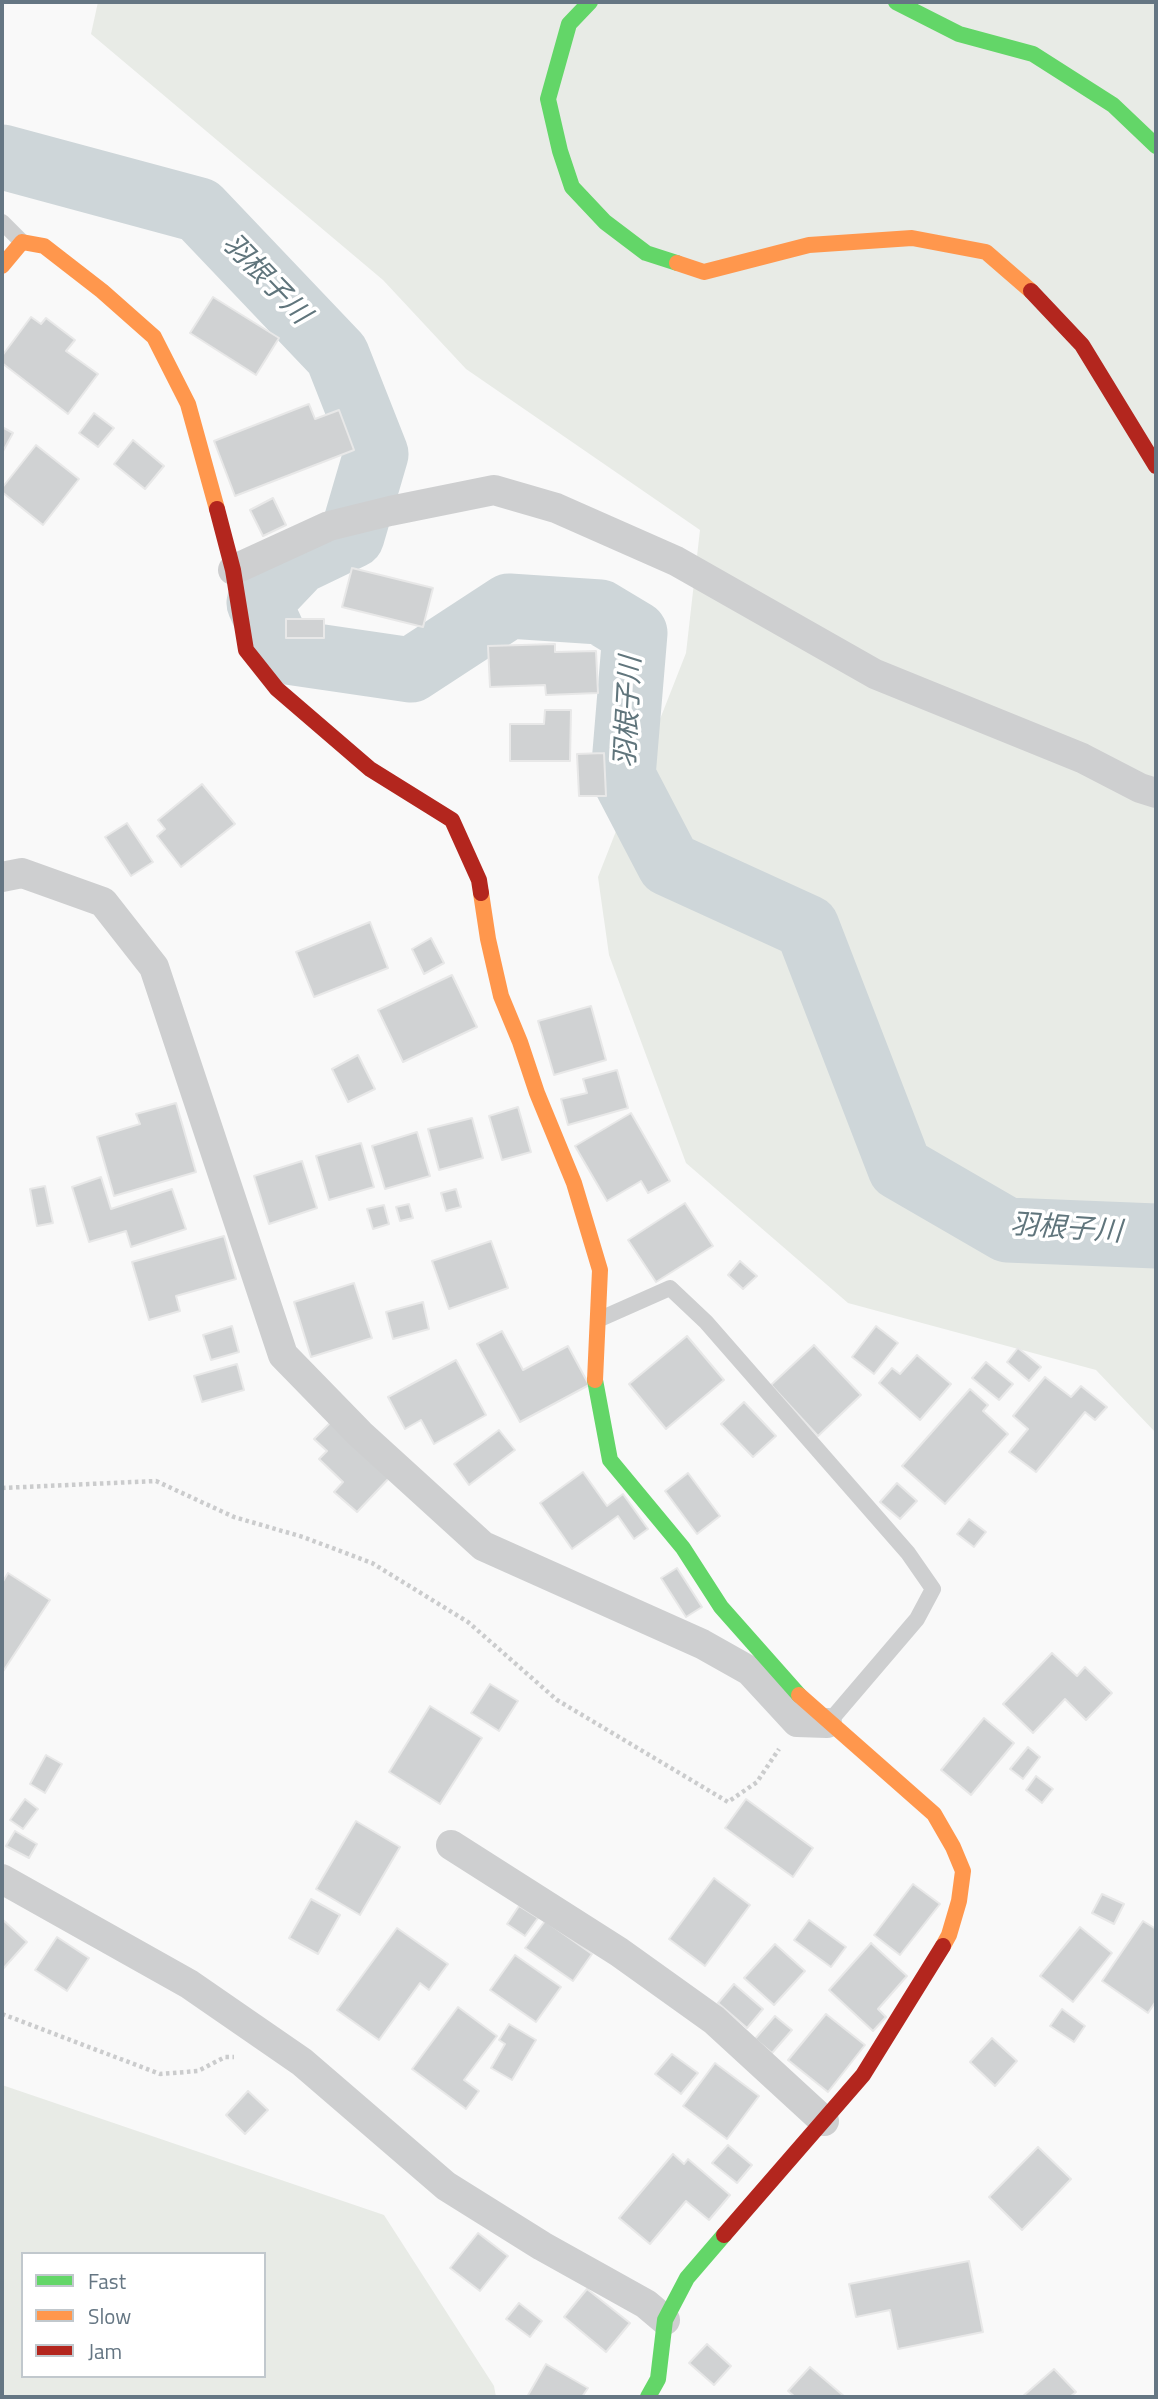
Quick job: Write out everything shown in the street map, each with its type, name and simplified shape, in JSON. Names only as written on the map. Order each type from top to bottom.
[{"type":"street","points":[[590,2],[569,24],[548,99],[560,151],[572,187],[605,222],[646,253],[704,272],[809,245],[912,238],[986,252],[1028,287],[1082,345],[1156,466]]},
{"type":"street","points":[[896,2],[959,34],[1033,54],[1113,105],[1156,146]]},
{"type":"street","points":[[2,266],[22,242],[44,246],[102,291],[154,337],[188,404],[233,570],[246,650],[277,689],[370,769],[452,820],[479,880],[488,939],[501,996],[574,1183],[600,1270],[595,1379],[610,1460],[683,1548],[721,1607],[806,1703],[933,1814],[953,1847],[962,1871],[959,1902],[949,1935],[863,2076],[687,2278],[665,2320],[658,2379],[648,2397]]},
{"type":"street","points":[[233,570],[329,526],[494,490],[556,508],[676,561],[875,674],[1082,758],[1140,789],[1156,793]]},
{"type":"street","points":[[2,877],[22,873],[103,902],[154,967],[283,1355],[360,1434],[483,1546],[702,1644],[751,1671],[797,1722],[827,1723]]},
{"type":"street","points":[[451,1845],[619,1952],[714,2020],[824,2121]]},
{"type":"street","points":[[2,1879],[189,1984],[302,2062],[446,2186],[542,2246],[646,2304],[665,2320]]},
{"type":"lane","points":[[2,222],[22,242]]},
{"type":"lane","points":[[597,1320],[670,1288],[705,1322],[908,1553],[933,1589],[916,1619],[827,1723]]},
{"type":"path","points":[[2,1488],[156,1481],[234,1517],[303,1537],[372,1563],[468,1622],[557,1700],[728,1802],[757,1782],[797,1722]]},
{"type":"path","points":[[2,2014],[160,2074],[198,2071],[225,2057],[240,2056]]},
{"type":"shaded area","points":[[98,2],[1156,2],[1156,1433],[1096,1370],[848,1303],[686,1163],[609,955],[598,877],[686,653],[700,530],[466,369],[383,280],[91,34]]},
{"type":"shaded area","points":[[2,2085],[384,2215],[494,2386],[496,2397],[2,2397]]},
{"type":"building","points":[[213,297],[279,338],[256,375],[190,333]]},
{"type":"building","points":[[31,317],[41,324],[46,318],[75,340],[66,351],[98,374],[68,414],[2,363],[2,356]]},
{"type":"building","points":[[309,404],[315,419],[339,410],[354,450],[235,496],[214,441]]},
{"type":"building","points":[[94,413],[114,428],[98,447],[79,433]]},
{"type":"building","points":[[2,427],[13,433],[2,453]]},
{"type":"building","points":[[133,440],[164,466],[145,489],[114,464]]},
{"type":"building","points":[[36,445],[79,479],[43,525],[2,492],[2,488]]},
{"type":"building","points":[[273,498],[286,525],[263,536],[250,510]]},
{"type":"building","points":[[352,568],[433,588],[423,627],[342,607]]},
{"type":"building","points":[[286,619],[324,619],[324,638],[286,638]]},
{"type":"building","points":[[555,644],[555,652],[596,651],[598,693],[546,695],[545,685],[490,687],[488,646]]},
{"type":"building","points":[[545,710],[571,710],[570,761],[510,761],[510,724],[544,724]]},
{"type":"building","points":[[604,753],[606,796],[579,796],[577,754]]},
{"type":"building","points":[[202,784],[235,824],[181,867],[157,836],[165,829],[158,820]]},
{"type":"building","points":[[127,823],[153,862],[131,876],[105,837]]},
{"type":"building","points":[[370,922],[388,968],[314,997],[296,952]]},
{"type":"building","points":[[431,938],[444,963],[424,974],[412,949]]},
{"type":"building","points":[[452,975],[477,1027],[403,1062],[378,1010]]},
{"type":"building","points":[[591,1006],[606,1060],[554,1075],[538,1021]]},
{"type":"building","points":[[358,1055],[375,1089],[348,1102],[332,1069]]},
{"type":"building","points":[[617,1070],[628,1108],[568,1125],[561,1099],[587,1093],[583,1079]]},
{"type":"building","points":[[176,1103],[196,1172],[114,1196],[97,1137],[140,1124],[136,1114]]},
{"type":"building","points":[[518,1107],[531,1152],[502,1160],[489,1116]]},
{"type":"building","points":[[631,1113],[670,1181],[648,1193],[641,1181],[607,1201],[575,1146]]},
{"type":"building","points":[[472,1118],[483,1158],[439,1170],[428,1129]]},
{"type":"building","points":[[417,1132],[430,1176],[385,1189],[372,1146]]},
{"type":"building","points":[[361,1143],[374,1187],[329,1200],[316,1156]]},
{"type":"building","points":[[302,1161],[317,1208],[269,1224],[254,1176]]},
{"type":"building","points":[[101,1177],[111,1209],[172,1189],[186,1229],[131,1247],[126,1231],[89,1242],[72,1187]]},
{"type":"building","points":[[45,1186],[53,1223],[37,1226],[30,1189]]},
{"type":"building","points":[[456,1189],[461,1207],[446,1211],[441,1193]]},
{"type":"building","points":[[685,1203],[713,1246],[656,1282],[628,1240]]},
{"type":"building","points":[[409,1204],[413,1218],[400,1221],[396,1207]]},
{"type":"building","points":[[384,1205],[389,1224],[373,1229],[367,1209]]},
{"type":"building","points":[[224,1236],[236,1279],[176,1296],[180,1311],[149,1320],[132,1262]]},
{"type":"building","points":[[491,1241],[508,1288],[449,1309],[432,1261]]},
{"type":"building","points":[[740,1261],[757,1276],[743,1289],[728,1275]]},
{"type":"building","points":[[354,1283],[372,1338],[311,1357],[294,1302]]},
{"type":"building","points":[[423,1302],[429,1329],[393,1339],[386,1312]]},
{"type":"building","points":[[232,1326],[239,1352],[211,1360],[203,1335]]},
{"type":"building","points":[[876,1326],[898,1343],[874,1374],[852,1357]]},
{"type":"building","points":[[502,1331],[523,1370],[568,1346],[589,1385],[520,1422],[477,1344]]},
{"type":"building","points":[[687,1336],[724,1380],[666,1429],[629,1384]]},
{"type":"building","points":[[814,1345],[861,1395],[818,1436],[771,1385]]},
{"type":"building","points":[[1018,1348],[1041,1367],[1029,1381],[1007,1362]]},
{"type":"building","points":[[917,1355],[951,1384],[920,1420],[879,1383],[892,1368],[900,1374]]},
{"type":"building","points":[[456,1360],[486,1415],[434,1444],[421,1420],[405,1429],[388,1397]]},
{"type":"building","points":[[986,1362],[1013,1384],[999,1400],[972,1378]]},
{"type":"building","points":[[237,1364],[244,1390],[202,1402],[194,1376]]},
{"type":"building","points":[[1045,1377],[1071,1397],[1081,1386],[1107,1407],[1095,1420],[1085,1412],[1036,1472],[1009,1452],[1028,1429],[1013,1416]]},
{"type":"building","points":[[970,1389],[988,1405],[983,1411],[1008,1434],[945,1504],[902,1466]]},
{"type":"building","points":[[744,1402],[776,1436],[753,1457],[721,1424]]},
{"type":"building","points":[[332,1421],[391,1476],[357,1512],[334,1492],[343,1482],[319,1459],[327,1451],[314,1439]]},
{"type":"building","points":[[499,1430],[515,1450],[469,1485],[454,1464]]},
{"type":"building","points":[[583,1472],[607,1506],[623,1494],[648,1529],[634,1539],[618,1516],[572,1549],[540,1503]]},
{"type":"building","points":[[688,1473],[720,1516],[697,1534],[665,1491]]},
{"type":"building","points":[[897,1483],[917,1501],[900,1519],[880,1502]]},
{"type":"building","points":[[969,1519],[986,1532],[974,1547],[957,1534]]},
{"type":"building","points":[[677,1568],[702,1607],[686,1617],[661,1578]]},
{"type":"building","points":[[8,1573],[50,1600],[2,1673],[2,1583]]},
{"type":"building","points":[[1052,1653],[1077,1676],[1085,1667],[1112,1693],[1086,1720],[1065,1699],[1033,1733],[1003,1704]]},
{"type":"building","points":[[490,1684],[518,1701],[499,1731],[471,1713]]},
{"type":"building","points":[[430,1706],[482,1738],[440,1804],[389,1772]]},
{"type":"building","points":[[984,1718],[1014,1743],[971,1795],[941,1770]]},
{"type":"building","points":[[1028,1747],[1040,1757],[1023,1779],[1010,1769]]},
{"type":"building","points":[[46,1755],[62,1764],[45,1793],[30,1784]]},
{"type":"building","points":[[1036,1776],[1053,1789],[1042,1803],[1026,1790]]},
{"type":"building","points":[[25,1799],[38,1809],[23,1829],[10,1820]]},
{"type":"building","points":[[746,1799],[813,1848],[793,1877],[725,1828]]},
{"type":"building","points":[[356,1821],[400,1847],[360,1915],[316,1889]]},
{"type":"building","points":[[15,1831],[37,1844],[29,1858],[6,1846]]},
{"type":"building","points":[[714,1878],[750,1905],[705,1966],[669,1939]]},
{"type":"building","points":[[913,1884],[940,1904],[900,1955],[874,1935]]},
{"type":"building","points":[[1102,1894],[1124,1904],[1114,1924],[1092,1913]]},
{"type":"building","points":[[311,1899],[340,1915],[318,1954],[289,1938]]},
{"type":"building","points":[[519,1906],[538,1918],[525,1936],[507,1924]]},
{"type":"building","points":[[2,1919],[27,1942],[2,1970]]},
{"type":"building","points":[[809,1920],[846,1947],[831,1967],[794,1940]]},
{"type":"building","points":[[545,1921],[592,1954],[573,1981],[525,1948]]},
{"type":"building","points":[[1143,1921],[1156,1929],[1156,2001],[1148,2013],[1102,1981]]},
{"type":"building","points":[[1080,1927],[1112,1953],[1073,2002],[1040,1976]]},
{"type":"building","points":[[397,1928],[448,1964],[429,1990],[420,1983],[379,2040],[337,2010]]},
{"type":"building","points":[[57,1937],[89,1958],[67,1991],[35,1970]]},
{"type":"building","points":[[871,1943],[907,1976],[878,2009],[886,2017],[873,2031],[829,1990]]},
{"type":"building","points":[[775,1944],[805,1971],[774,2005],[744,1978]]},
{"type":"building","points":[[515,1955],[561,1987],[536,2022],[490,1990]]},
{"type":"building","points":[[734,1984],[763,2009],[747,2028],[718,2003]]},
{"type":"building","points":[[458,2007],[497,2036],[464,2080],[479,2091],[466,2109],[412,2069]]},
{"type":"building","points":[[1062,2009],[1085,2026],[1074,2042],[1050,2026]]},
{"type":"building","points":[[826,2014],[865,2045],[828,2092],[788,2060]]},
{"type":"building","points":[[775,2016],[792,2030],[772,2053],[755,2039]]},
{"type":"building","points":[[509,2024],[536,2040],[512,2080],[491,2068],[505,2044],[499,2040]]},
{"type":"building","points":[[992,2038],[1017,2061],[995,2086],[970,2062]]},
{"type":"building","points":[[672,2054],[698,2073],[681,2094],[655,2074]]},
{"type":"building","points":[[715,2063],[759,2096],[727,2139],[683,2106]]},
{"type":"building","points":[[248,2091],[268,2110],[245,2134],[226,2115]]},
{"type":"building","points":[[728,2145],[752,2165],[737,2183],[712,2163]]},
{"type":"building","points":[[1038,2147],[1071,2179],[1022,2230],[989,2197]]},
{"type":"building","points":[[673,2154],[684,2164],[688,2159],[730,2195],[709,2220],[686,2201],[650,2244],[619,2218]]},
{"type":"building","points":[[478,2233],[508,2256],[480,2291],[450,2268]]},
{"type":"building","points":[[969,2261],[983,2332],[898,2349],[890,2310],[856,2317],[849,2284]]},
{"type":"building","points":[[587,2289],[630,2323],[606,2352],[564,2317]]},
{"type":"building","points":[[519,2303],[542,2321],[530,2337],[506,2319]]},
{"type":"building","points":[[707,2344],[731,2366],[714,2385],[689,2363]]},
{"type":"building","points":[[546,2364],[588,2388],[582,2397],[527,2397]]},
{"type":"building","points":[[810,2367],[845,2397],[795,2397],[788,2391]]},
{"type":"building","points":[[1054,2369],[1076,2392],[1070,2397],[1022,2397]]},
{"type":"waterway","name":"羽根子川","points":[[2,157],[199,210],[337,355],[376,454],[352,536],[298,562],[259,603],[281,651],[411,670],[509,606],[600,612],[635,633],[623,776],[669,864],[807,927],[900,1168],[1007,1230],[1156,1236]]},
{"type":"traffic: fast","points":[[590,2],[569,24],[548,99],[560,151],[572,187],[605,222],[646,253],[677,263]]},
{"type":"traffic: fast","points":[[896,2],[959,34],[1033,54],[1113,105],[1156,146]]},
{"type":"traffic: fast","points":[[595,1380],[610,1460],[683,1548],[721,1607],[799,1695]]},
{"type":"traffic: fast","points":[[648,2397],[658,2379],[665,2320],[687,2278],[724,2235]]},
{"type":"traffic: slow","points":[[677,263],[704,272],[809,245],[912,238],[986,252],[1031,291]]},
{"type":"traffic: slow","points":[[2,266],[22,242],[44,246],[102,291],[154,337],[188,404],[217,509]]},
{"type":"traffic: slow","points":[[481,893],[501,996],[574,1183],[600,1270],[595,1380]]},
{"type":"traffic: slow","points":[[799,1695],[934,1814],[953,1847],[963,1871],[959,1901],[943,1946]]},
{"type":"traffic: jam","points":[[1031,291],[1082,345],[1156,466]]},
{"type":"traffic: jam","points":[[217,509],[233,570],[246,650],[277,689],[370,769],[452,820],[479,880],[481,893]]},
{"type":"traffic: jam","points":[[724,2235],[863,2075],[943,1946]]}]
